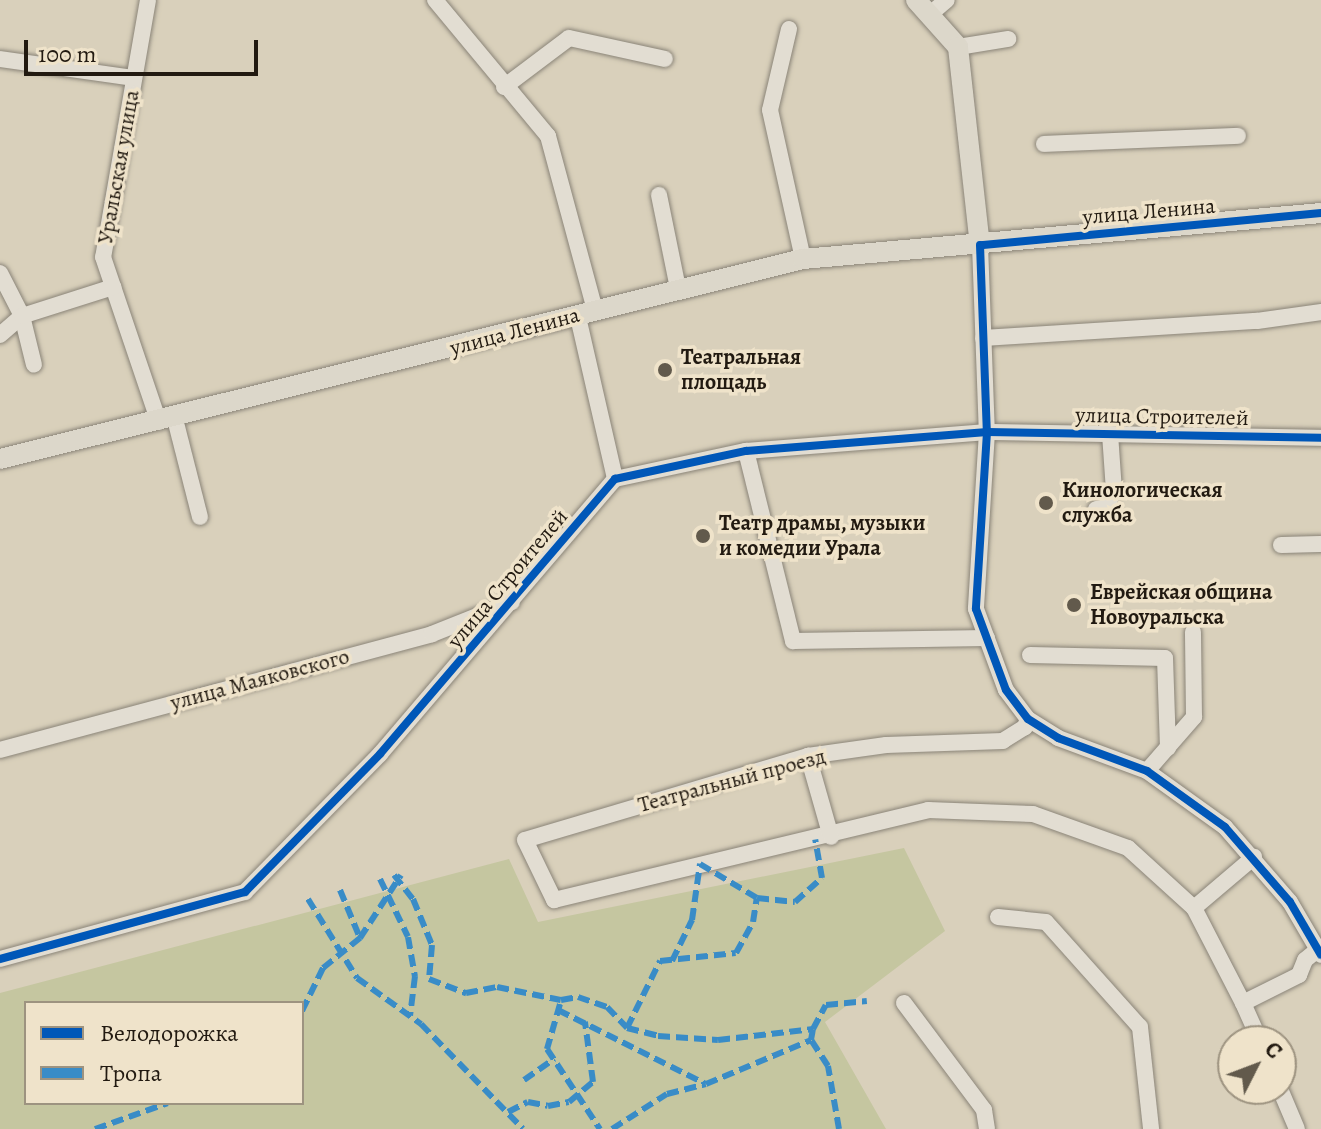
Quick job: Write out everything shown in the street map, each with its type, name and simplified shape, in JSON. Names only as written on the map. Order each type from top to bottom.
[{"type":"main road","points":[[922,7],[958,47],[980,245]]},
{"type":"main road","name":"улица Ленина","points":[[0,459],[167,420],[678,288],[803,259],[1321,213]]},
{"type":"street","name":"Уральская улица","points":[[148,0],[103,257],[167,420],[200,517]]},
{"type":"street","points":[[922,7],[947,0]]},
{"type":"street","points":[[433,1],[548,136],[586,314],[615,479]]},
{"type":"street","points":[[789,29],[770,110],[803,259]]},
{"type":"street","points":[[504,87],[569,38],[665,59]]},
{"type":"street","points":[[958,47],[1008,39]]},
{"type":"street","points":[[0,59],[134,78]]},
{"type":"street","points":[[1044,144],[1238,136]]},
{"type":"street","points":[[659,195],[676,257],[678,288]]},
{"type":"street","points":[[980,245],[987,432],[976,609],[1006,690],[1028,719],[1058,738],[1147,771],[1193,801],[1254,857],[1320,950],[1299,975],[1243,1003]]},
{"type":"street","points":[[0,273],[22,316],[34,365]]},
{"type":"street","points":[[0,335],[22,316],[113,287]]},
{"type":"street","points":[[983,338],[1257,321],[1321,312]]},
{"type":"street","name":"улица Строителей","points":[[0,959],[245,892],[380,754],[517,600],[615,479],[746,451],[987,432],[1321,438]]},
{"type":"street","points":[[1096,509],[1106,507],[1114,491],[1110,434]]},
{"type":"street","points":[[746,451],[793,641],[987,638]]},
{"type":"street","points":[[1281,545],[1321,544]]},
{"type":"street","name":"улица Маяковского","points":[[0,750],[432,634],[517,600]]},
{"type":"street","points":[[1147,771],[1194,717],[1193,632]]},
{"type":"street","points":[[1030,655],[1165,658],[1168,748]]},
{"type":"street","name":"Театральный проезд","points":[[831,837],[554,900],[525,840],[808,756],[886,745],[1003,741],[1025,727],[1028,719]]},
{"type":"street","points":[[808,756],[831,837],[928,810],[1033,814],[1128,848],[1194,908],[1253,1025]]},
{"type":"street","points":[[1194,908],[1254,857]]},
{"type":"street","points":[[998,917],[1046,922],[1140,1027],[1151,1129]]},
{"type":"street","points":[[904,1003],[984,1110],[987,1129]]},
{"type":"street","points":[[1287,1105],[1297,1129]]},
{"type":"green space","points":[[904,848],[945,931],[825,1022],[886,1129],[0,1129],[0,993],[509,859],[538,922]]},
{"type":"marked path","points":[[627,1028],[660,961],[736,953],[753,922],[757,898],[795,902],[822,878],[815,840]]},
{"type":"marked path","points":[[672,961],[692,920],[700,864],[757,898]]},
{"type":"marked path","points":[[394,875],[413,899],[432,945],[429,979],[466,993],[497,987],[561,1000],[578,997],[607,1007],[627,1028],[658,1036],[718,1040],[813,1029]]},
{"type":"marked path","points":[[304,1007],[323,968],[360,938],[401,875]]},
{"type":"marked path","points":[[380,879],[408,937],[415,976],[410,1016]]},
{"type":"marked path","points":[[340,890],[360,938]]},
{"type":"marked path","points":[[308,899],[357,978],[421,1024],[523,1129]]},
{"type":"marked path","points":[[839,1129],[828,1066],[811,1040],[813,1029],[826,1005],[867,1001]]},
{"type":"marked path","points":[[560,1004],[547,1049],[600,1129]]},
{"type":"marked path","points":[[558,1010],[706,1084]]},
{"type":"marked path","points":[[508,1112],[528,1102],[548,1106],[569,1102],[593,1082],[585,1022]]},
{"type":"marked path","points":[[612,1129],[667,1094],[706,1084],[811,1040]]},
{"type":"marked path","points":[[524,1080],[554,1059]]},
{"type":"marked path","points":[[95,1129],[162,1105]]},
{"type":"cycle path","points":[[1321,213],[980,245],[987,432],[976,609],[1006,690],[1028,719],[1058,738],[1147,771],[1225,827],[1290,902],[1321,955]]},
{"type":"cycle path","points":[[0,959],[245,892],[380,754],[615,479],[746,451],[987,432],[1321,438]]},
{"type":"place","name":"Театральная площадь","points":[[665,370]]},
{"type":"place","name":"Кинологическая служба","points":[[1046,503]]},
{"type":"place","name":"Театр драмы, музыки и комедии Урала","points":[[703,536]]},
{"type":"place","name":"Еврейская община Новоуральска","points":[[1074,605]]}]
